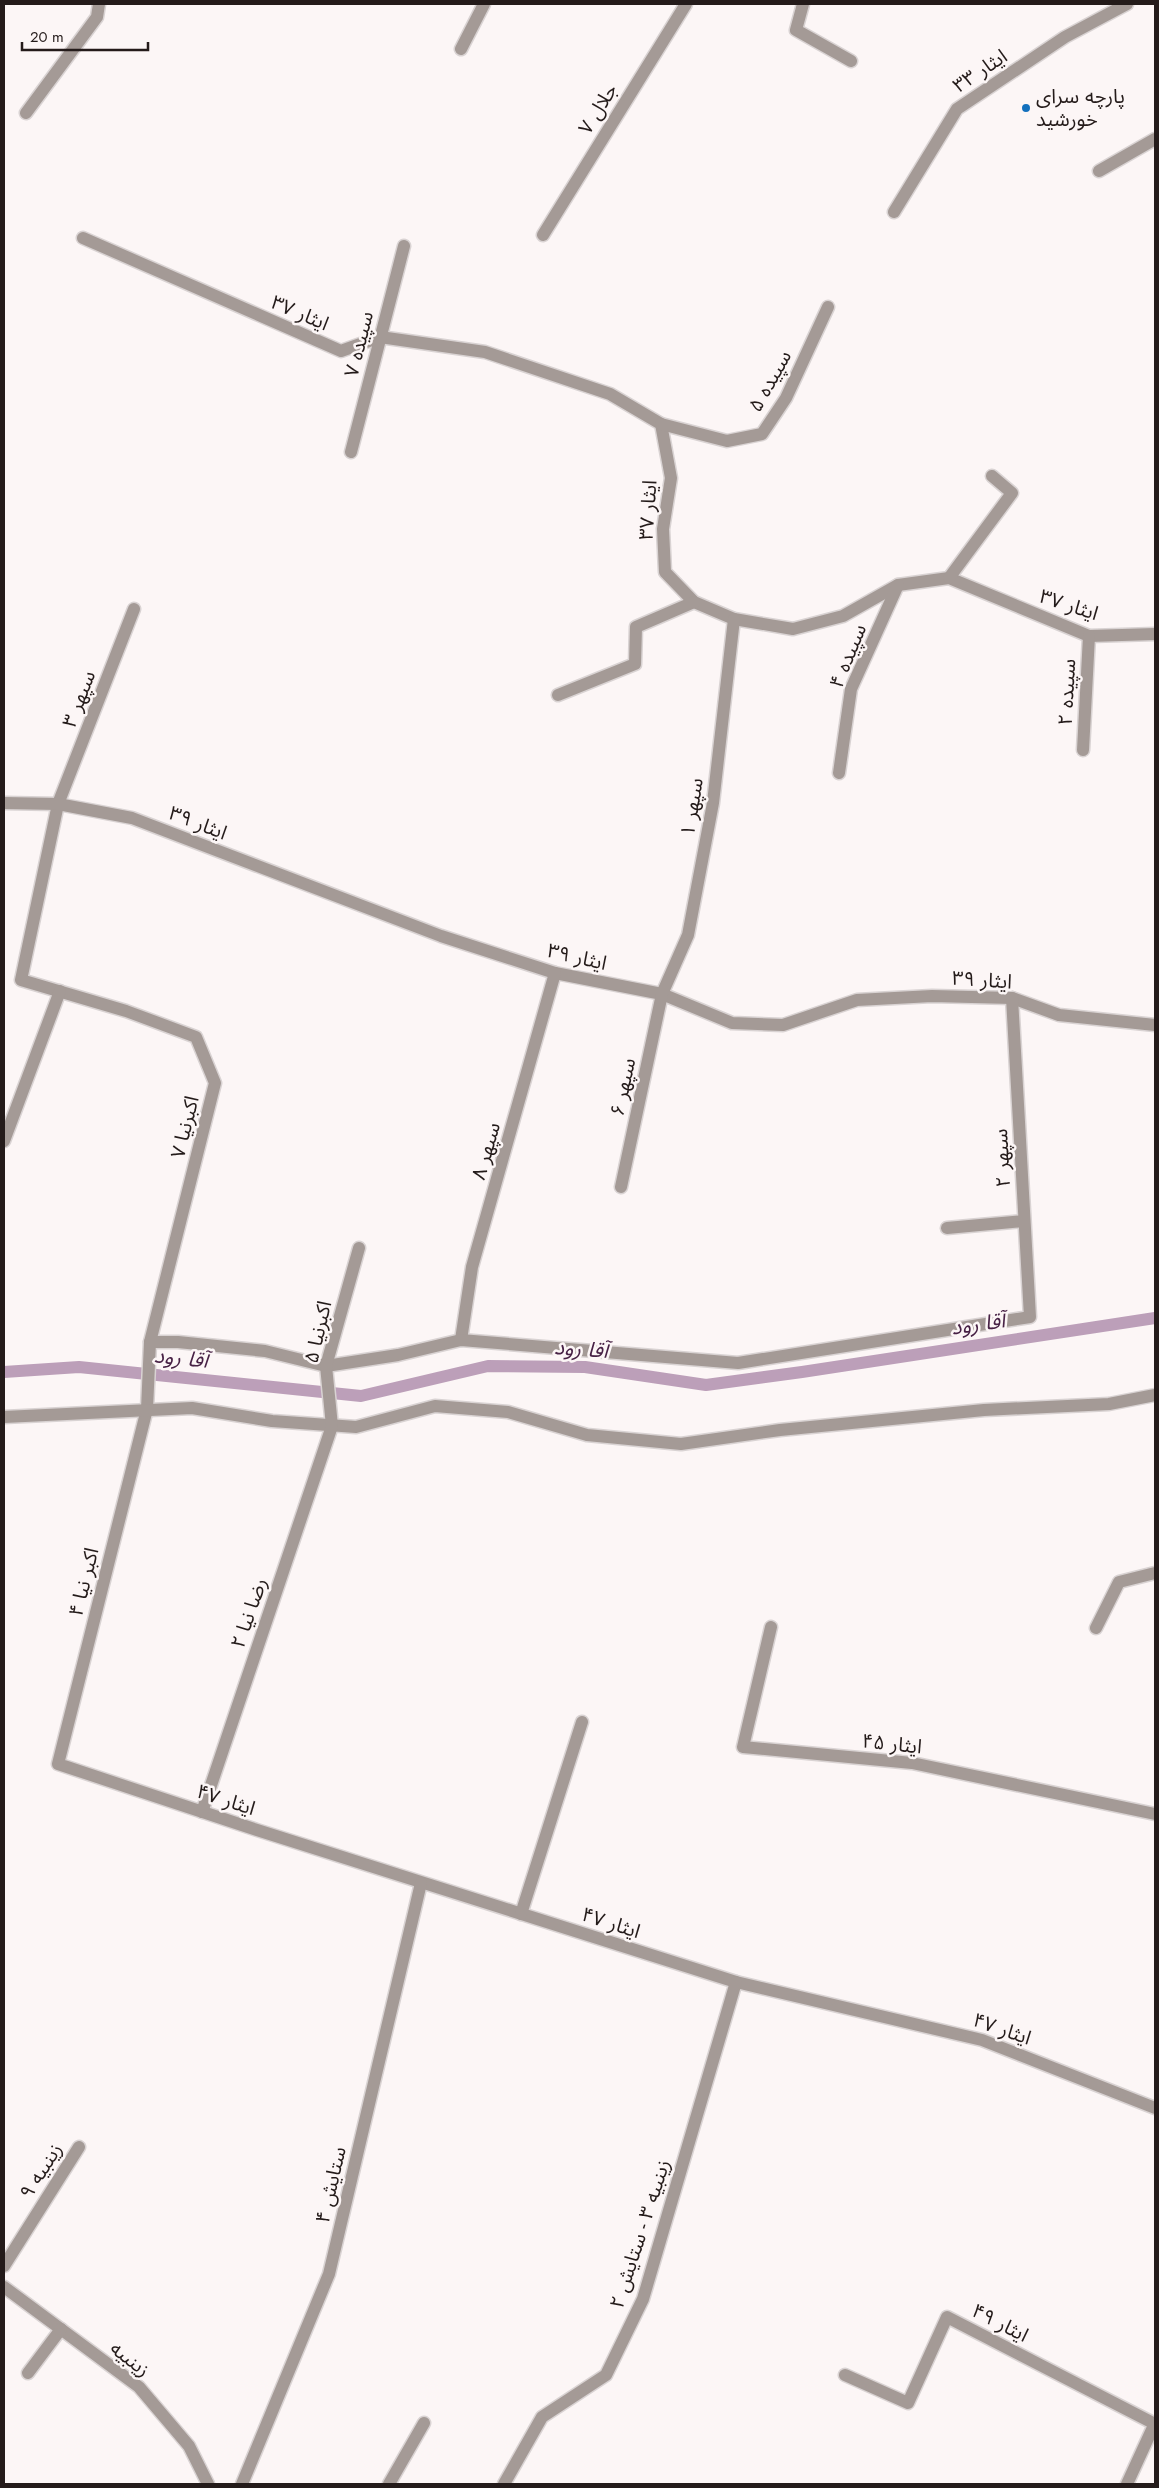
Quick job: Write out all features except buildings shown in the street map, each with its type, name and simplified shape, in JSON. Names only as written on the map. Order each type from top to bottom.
[{"type":"street","points":[[26,113],[97,17],[99,4]]},
{"type":"street","points":[[461,49],[484,4]]},
{"type":"street","name":"جلال ۷","points":[[543,235],[686,4]]},
{"type":"street","points":[[803,4],[796,30],[851,62]]},
{"type":"street","name":"ایثار ۳۳","points":[[894,212],[957,109],[1065,37],[1127,4]]},
{"type":"street","points":[[1099,172],[1155,139]]},
{"type":"street","name":"ایثار ۳۷","points":[[82,238],[341,351],[380,337],[485,352],[610,394],[661,424],[671,478],[663,529],[665,572],[694,602],[734,619],[793,629],[843,616],[898,585],[949,578],[1089,636],[1155,634]]},
{"type":"street","name":"سپیده ۷","points":[[351,452],[404,246]]},
{"type":"street","name":"سپیده ۵","points":[[661,424],[727,441],[762,434],[786,398],[828,307]]},
{"type":"street","points":[[949,578],[1012,493],[992,476]]},
{"type":"street","name":"سپیده ۴","points":[[839,773],[851,689],[898,585]]},
{"type":"street","points":[[558,695],[635,664],[636,627],[694,602]]},
{"type":"street","name":"سپهر ۳","points":[[22,980],[58,804],[134,609]]},
{"type":"street","name":"سپهر ۱","points":[[662,994],[688,935],[713,803],[734,619]]},
{"type":"street","name":"سپیده ۲","points":[[1083,750],[1089,636]]},
{"type":"street","name":"ایثار ۳۹","points":[[4,803],[58,804],[132,818],[441,936],[555,973],[662,994],[732,1023],[783,1026],[857,1000],[932,996],[1012,998],[1059,1015],[1155,1025]]},
{"type":"street","name":"سپهر ۸","points":[[461,1340],[472,1267],[555,973]]},
{"type":"street","name":"اکبرنیا ۷","points":[[22,980],[126,1011],[196,1037],[216,1083],[150,1342],[147,1410]]},
{"type":"street","points":[[4,1141],[60,991]]},
{"type":"street","name":"سپهر ۶","points":[[621,1187],[662,994]]},
{"type":"street","name":"سپهر ۲","points":[[461,1340],[738,1363],[1030,1316],[1012,998]]},
{"type":"street","points":[[947,1228],[1024,1221]]},
{"type":"street","name":"اکبرنیا ۵","points":[[332,1426],[326,1366],[359,1248]]},
{"type":"street","points":[[150,1342],[178,1342],[265,1351],[326,1366],[398,1355],[461,1340]]},
{"type":"street","points":[[4,1417],[192,1408],[272,1421],[356,1427],[435,1406],[508,1412],[586,1435],[681,1444],[780,1430],[984,1410],[1109,1404],[1155,1395]]},
{"type":"street","name":"اکبر نیا ۴","points":[[58,1764],[147,1410]]},
{"type":"street","name":"رضا نیا ۲","points":[[202,1812],[332,1426]]},
{"type":"street","points":[[1096,1628],[1119,1582],[1155,1573]]},
{"type":"street","name":"ایثار ۴۵","points":[[771,1627],[743,1748],[912,1763],[1155,1814]]},
{"type":"street","points":[[521,1914],[582,1722]]},
{"type":"street","name":"ایثار ۴۷","points":[[58,1764],[421,1883],[736,1982],[982,2040],[1155,2108]]},
{"type":"street","name":"ستایش ۴","points":[[242,2484],[329,2274],[421,1883]]},
{"type":"street","name":"زینبیه ۳ - ستایش ۲","points":[[504,2484],[542,2417],[606,2375],[644,2299],[736,1982]]},
{"type":"street","name":"زینبیه ۹","points":[[4,2266],[79,2147]]},
{"type":"street","name":"زینبیه","points":[[4,2286],[139,2387],[189,2446],[208,2484]]},
{"type":"street","name":"ایثار ۴۹","points":[[845,2375],[908,2403],[947,2317],[1155,2424]]},
{"type":"street","points":[[28,2373],[61,2329]]},
{"type":"street","points":[[389,2484],[424,2423]]},
{"type":"street","points":[[1127,2484],[1155,2424]]},
{"type":"waterway","name":"آقا رود","points":[[4,1372],[79,1367],[361,1396],[488,1366],[585,1367],[706,1385],[1155,1318]]},
{"type":"place","name":"پارچه سرای خورشید","points":[[1026,108]]}]
